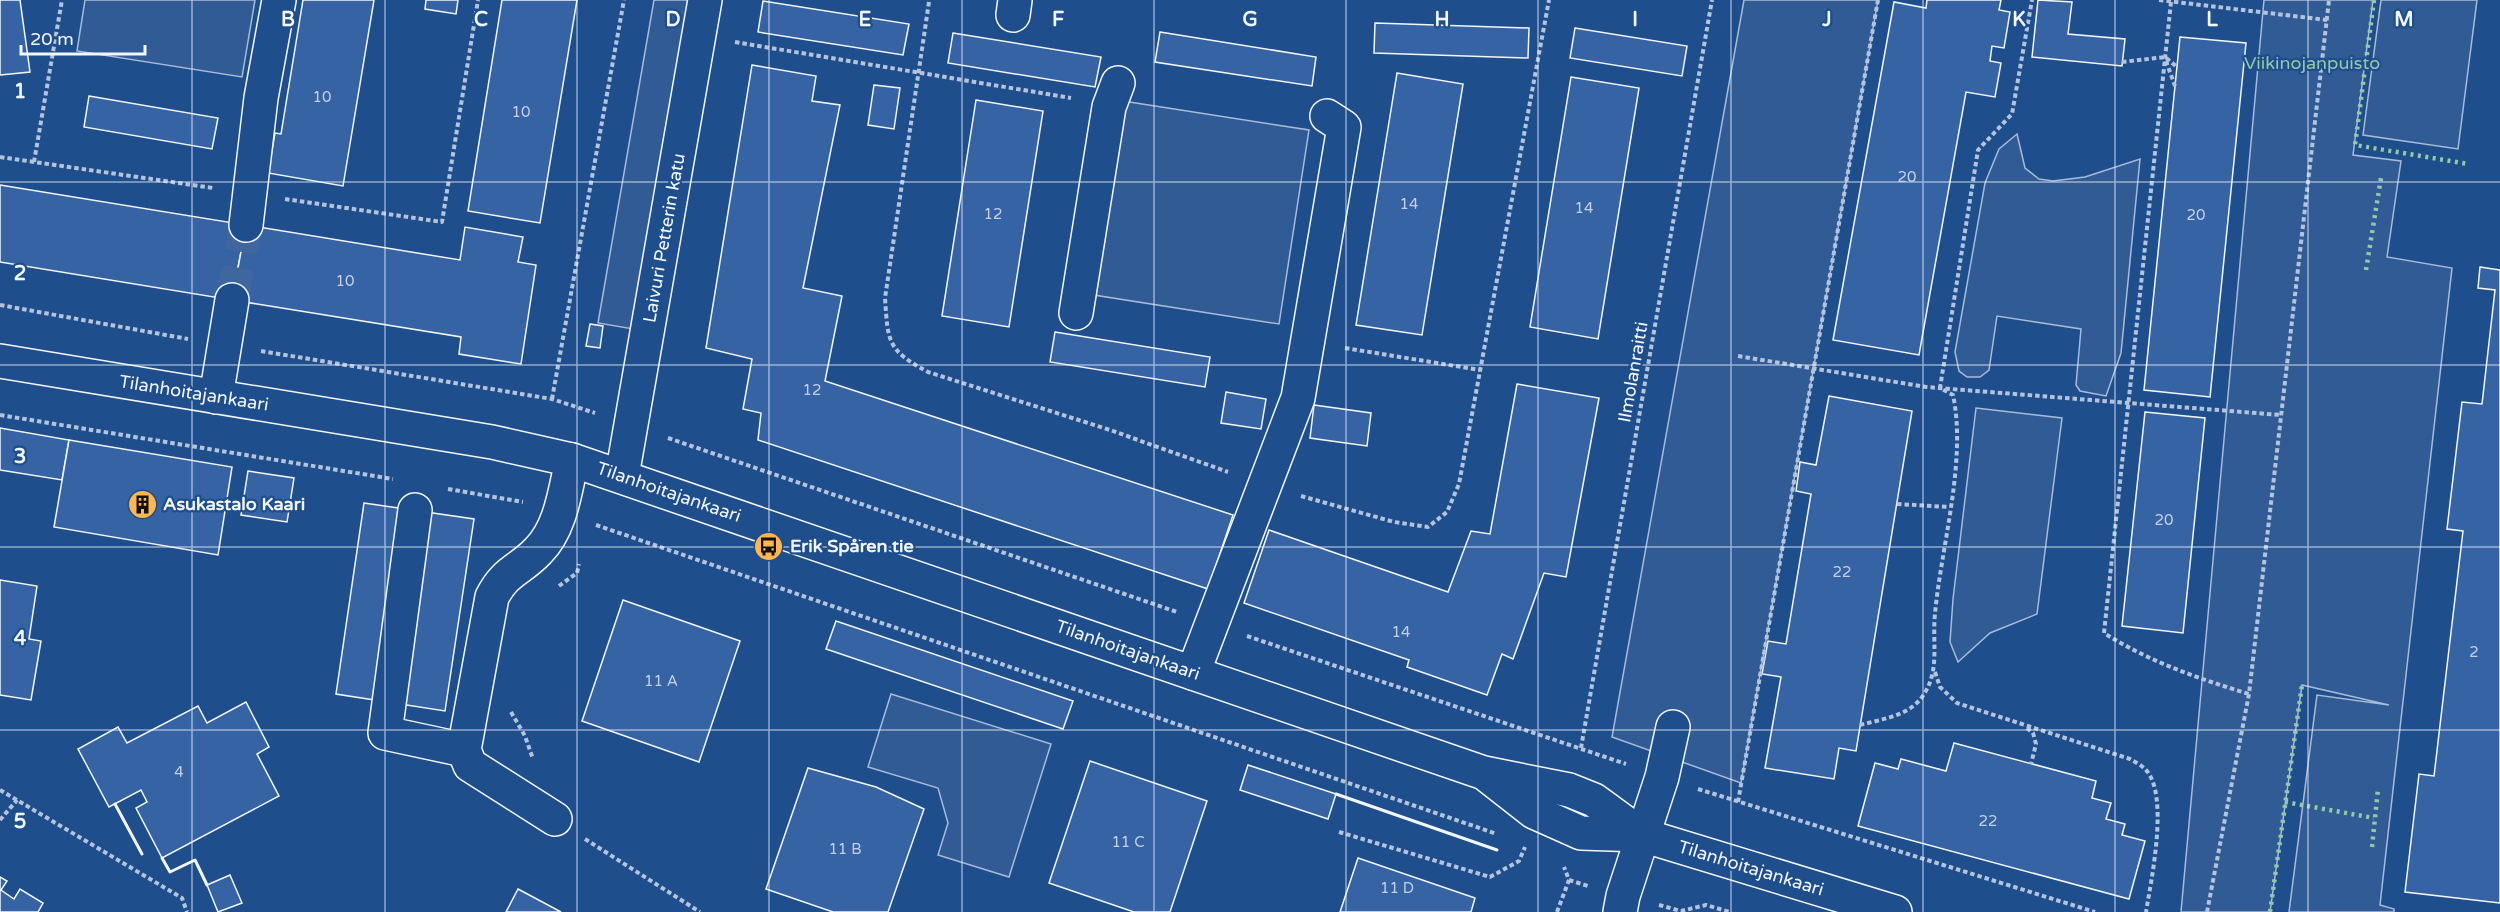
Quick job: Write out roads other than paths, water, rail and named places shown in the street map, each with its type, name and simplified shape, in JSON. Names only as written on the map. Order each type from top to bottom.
[{"type":"street","points":[[248,209],[261,98],[279,0]]},
{"type":"street","name":"Laivuri Petterin katu","points":[[622,476],[705,0]]},
{"type":"street","points":[[1076,313],[1115,94]]},
{"type":"street","points":[[1193,673],[1298,398],[1344,127],[1327,116]]},
{"type":"street","points":[[216,397],[232,300]]},
{"type":"street","name":"Tilanhoitajankaari","points":[[0,361],[492,442],[572,460],[1484,773],[1534,812],[1581,833],[1642,835],[1895,912]]},
{"type":"street","points":[[555,819],[470,765],[464,750],[492,597],[502,579],[538,551],[550,535],[560,513],[572,460]]},
{"type":"street","points":[[409,495],[385,733],[464,750]]},
{"type":"street","points":[[1620,912],[1642,835],[1662,777],[1673,728]]},
{"type":"tunnel","points":[[232,300],[246,225]]},
{"type":"place","name":"Asukastalo Kaari","points":[[142,504]]},
{"type":"place","name":"Erik Spåren tie","points":[[769,546]]},
{"type":"park label","name":"Viikinojanpuisto","points":[[2312,63]]}]
